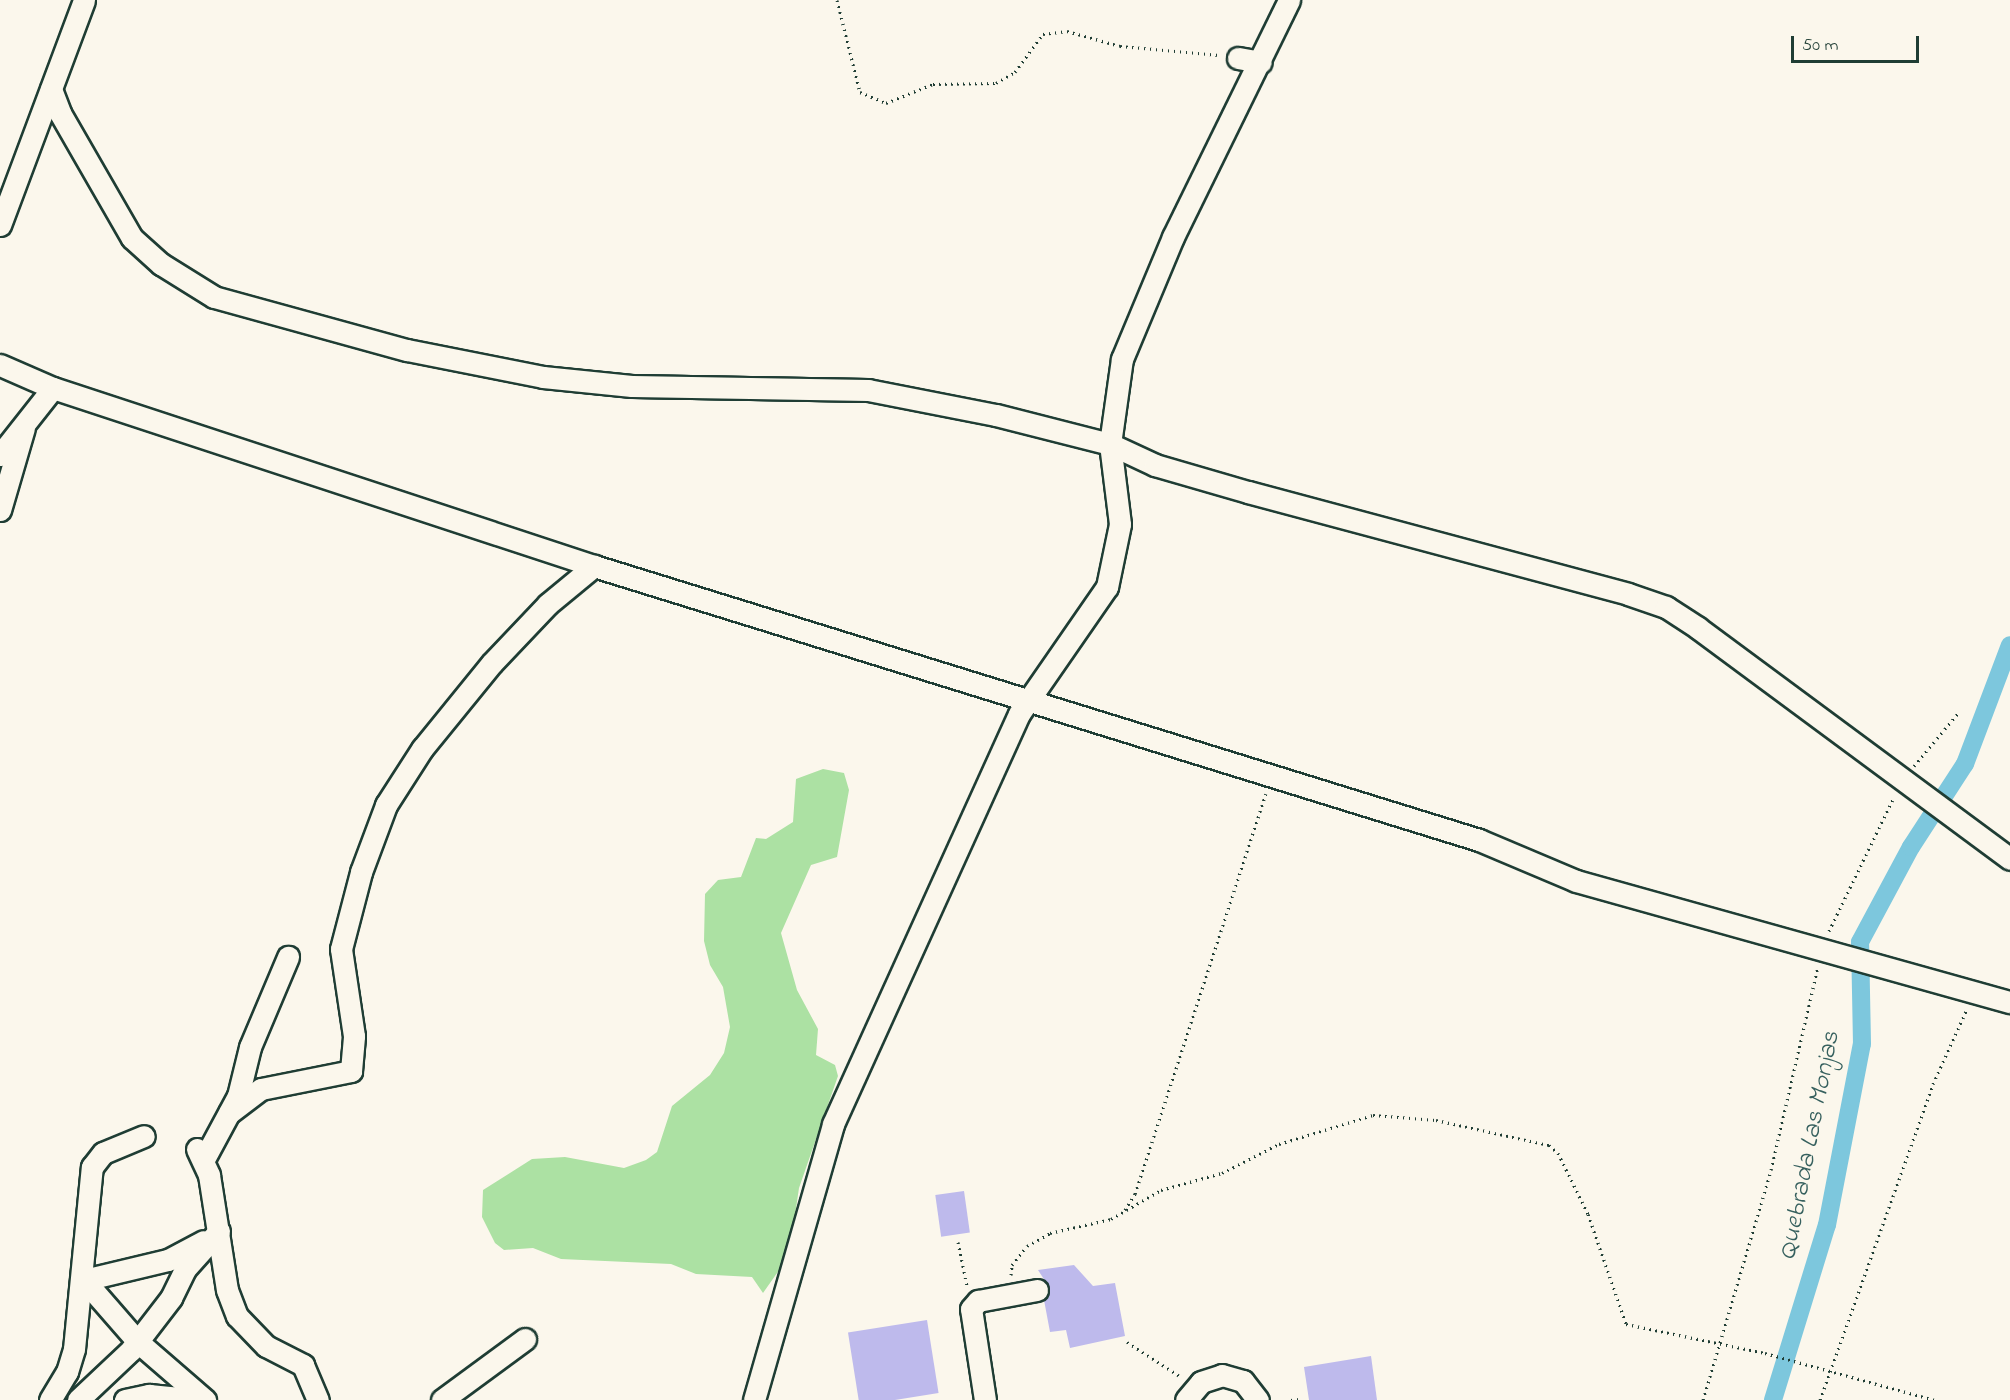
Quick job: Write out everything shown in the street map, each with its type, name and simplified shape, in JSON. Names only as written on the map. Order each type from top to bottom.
[{"type":"street","points":[[0,225],[5,197],[51,89],[84,0]]},
{"type":"street","points":[[754,1400],[833,1125],[1019,714],[1107,587],[1120,524],[1110,444],[1122,359],[1173,237],[1261,62],[1289,0]]},
{"type":"street","points":[[1238,58],[1261,62]]},
{"type":"street","points":[[51,89],[60,113],[132,238],[160,264],[214,297],[397,347],[543,377],[632,386],[868,390],[996,415],[1110,444],[1166,468],[1666,607],[2010,859]]},
{"type":"street","points":[[0,365],[53,388],[594,566],[1479,840],[1576,881],[2010,1002]]},
{"type":"street","points":[[0,455],[24,428],[53,388]]},
{"type":"street","points":[[0,510],[24,428]]},
{"type":"street","points":[[229,1113],[261,1089],[351,1071],[354,1036],[341,949],[361,872],[386,805],[422,749],[492,663],[548,604],[594,566]]},
{"type":"street","points":[[288,957],[254,1036],[245,1079],[229,1113],[200,1155],[219,1231],[227,1290],[237,1316],[266,1346],[303,1365],[318,1400]]},
{"type":"street","points":[[50,1400],[74,1349],[84,1280],[92,1167],[103,1153],[144,1136]]},
{"type":"street","points":[[84,1280],[168,1260],[219,1231]]},
{"type":"street","points":[[78,1400],[138,1342],[186,1269],[219,1231]]},
{"type":"street","points":[[84,1280],[138,1342],[203,1400]]},
{"type":"street","points":[[985,1400],[971,1309],[978,1301],[1037,1290]]},
{"type":"street","points":[[442,1400],[525,1339]]},
{"type":"street","points":[[1190,1393],[1207,1378],[1229,1376],[1249,1386],[1258,1400]]},
{"type":"street","points":[[124,1400],[149,1395],[203,1400]]},
{"type":"path","points":[[837,0],[860,92],[886,103],[933,84],[996,83],[1015,72],[1043,34],[1067,31],[1120,46],[1238,58]]},
{"type":"path","points":[[1703,1400],[1722,1344],[1771,1170],[1821,949],[1903,780],[1959,712]]},
{"type":"path","points":[[1123,1213],[1149,1152],[1270,777]]},
{"type":"path","points":[[1820,1400],[1834,1371],[1933,1084],[1975,991]]},
{"type":"path","points":[[1013,1295],[1012,1265],[1027,1246],[1050,1233],[1123,1213],[1161,1190],[1222,1173],[1279,1144],[1349,1120],[1394,1114],[1436,1120],[1549,1145],[1558,1153],[1588,1214],[1626,1324],[1765,1353],[1935,1400]]},
{"type":"path","points":[[958,1242],[971,1309]]},
{"type":"path","points":[[1127,1342],[1190,1393]]},
{"type":"path","points":[[1291,1400],[1298,1399]]},
{"type":"green space","points":[[823,769],[844,773],[849,790],[837,857],[811,865],[781,933],[797,990],[818,1029],[816,1055],[835,1065],[838,1076],[799,1188],[789,1256],[763,1293],[752,1277],[696,1274],[671,1264],[561,1259],[533,1248],[504,1250],[495,1243],[482,1217],[483,1190],[532,1159],[565,1157],[624,1168],[646,1160],[657,1152],[672,1106],[710,1075],[724,1053],[730,1027],[723,987],[710,965],[704,941],[705,894],[718,880],[741,877],[756,838],[766,839],[793,822],[796,779]]},
{"type":"building","points":[[964,1191],[970,1233],[941,1237],[935,1195]]},
{"type":"building","points":[[1074,1265],[1093,1286],[1115,1283],[1125,1336],[1070,1348],[1066,1330],[1050,1332],[1044,1300],[1049,1287],[1038,1270]]},
{"type":"building","points":[[927,1320],[939,1393],[895,1400],[859,1400],[848,1333]]},
{"type":"building","points":[[1371,1356],[1377,1400],[1309,1400],[1304,1367]]},
{"type":"waterway","name":"Quebrada Las Monjas","points":[[1773,1400],[1827,1225],[1862,1044],[1860,942],[1911,847],[1965,764],[2010,645]]}]
